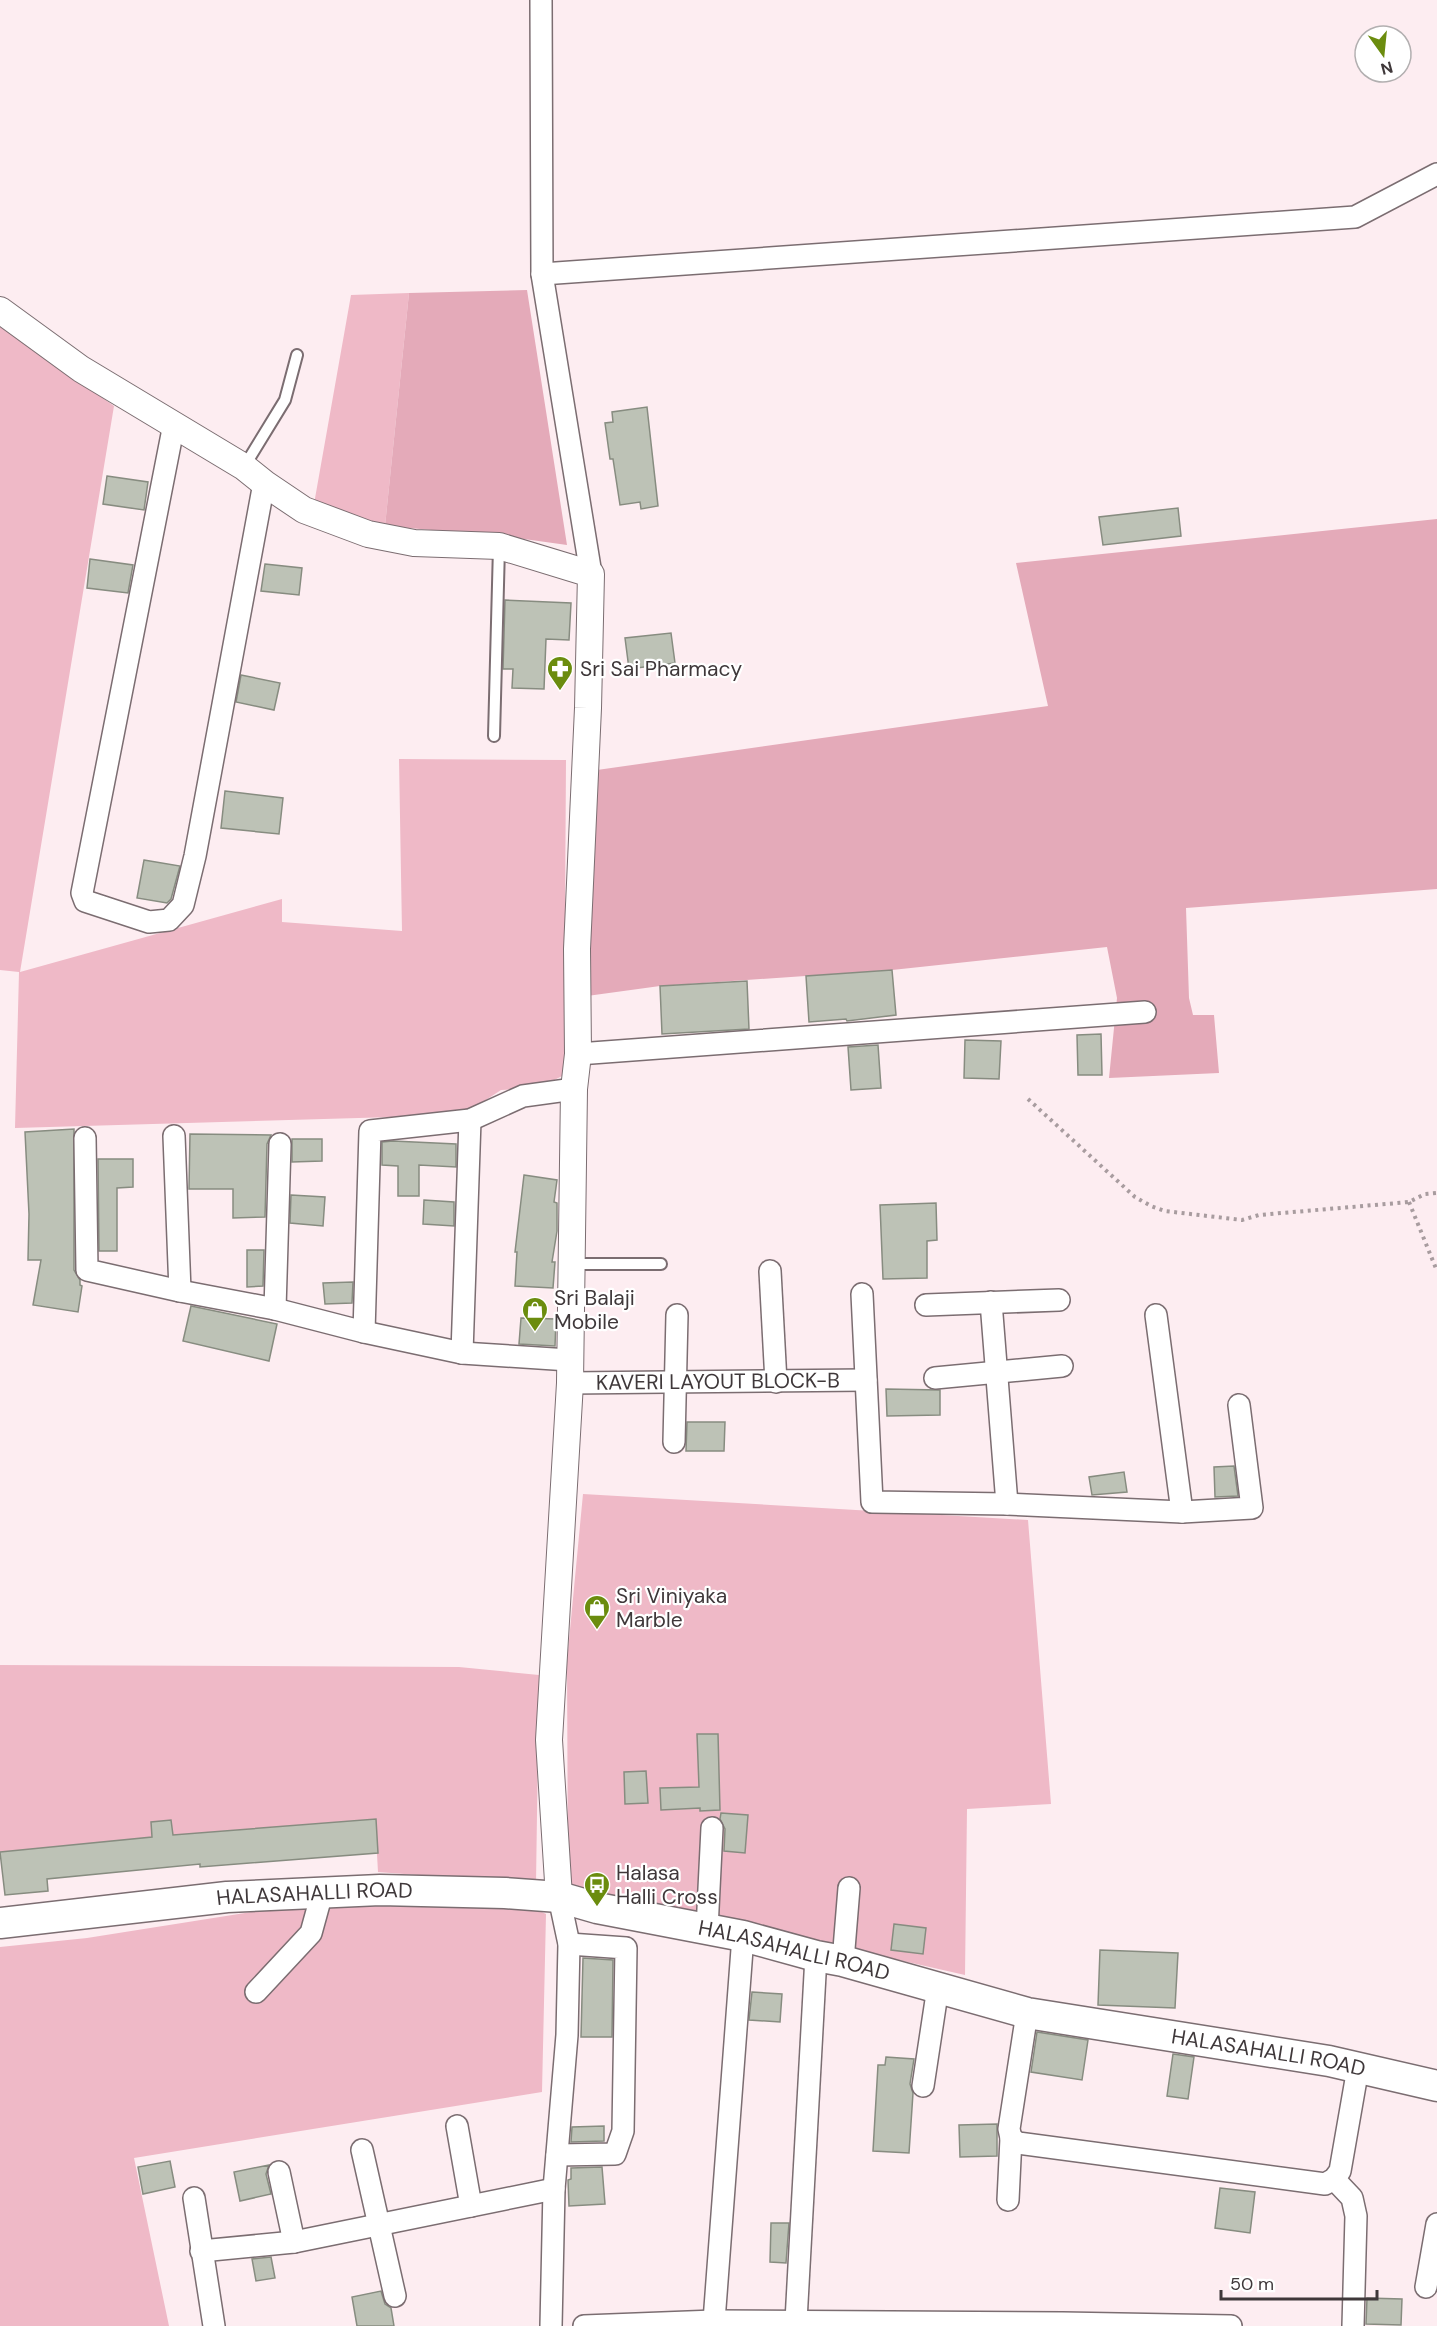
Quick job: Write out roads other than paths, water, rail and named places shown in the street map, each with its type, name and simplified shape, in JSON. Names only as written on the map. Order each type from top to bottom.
[{"type":"main road","name":"HALASAHALLI ROAD","points":[[0,1923],[226,1897],[380,1890],[559,1897],[597,1908],[743,1936],[939,1987],[1027,2013],[1329,2061],[1437,2086]]},
{"type":"street","points":[[542,0],[543,274],[591,574],[588,708],[577,949],[578,1054],[574,1089],[569,1372],[549,1740],[559,1897],[569,1944],[567,2035],[554,2188],[551,2326]]},
{"type":"street","points":[[543,274],[1355,217],[1437,174]]},
{"type":"street","points":[[0,310],[81,369],[244,467],[304,510],[368,534],[414,543],[499,546],[591,574]]},
{"type":"street","points":[[174,424],[82,893],[84,901],[149,922],[169,920],[183,905],[195,856],[264,483]]},
{"type":"street","points":[[578,1054],[1145,1012]]},
{"type":"street","points":[[364,1332],[370,1131],[470,1120],[523,1096],[574,1089]]},
{"type":"street","points":[[462,1353],[470,1120]]},
{"type":"street","points":[[174,1136],[180,1291]]},
{"type":"street","name":"KAVERI LAYOUT BLOCK-B","points":[[85,1138],[87,1270],[275,1309],[364,1332],[462,1353],[569,1372],[677,1383],[866,1380]]},
{"type":"street","points":[[275,1309],[280,1144]]},
{"type":"street","points":[[770,1271],[776,1382]]},
{"type":"street","points":[[862,1294],[872,1502],[1007,1504],[1182,1512],[1252,1508],[1239,1405]]},
{"type":"street","points":[[926,1305],[1059,1300]]},
{"type":"street","points":[[991,1302],[1007,1504]]},
{"type":"street","points":[[674,1442],[677,1315]]},
{"type":"street","points":[[1156,1315],[1182,1512]]},
{"type":"street","points":[[935,1378],[1062,1366]]},
{"type":"street","points":[[707,1929],[712,1828]]},
{"type":"street","points":[[796,2321],[829,1958],[849,1888]]},
{"type":"street","points":[[256,1992],[310,1933],[322,1893]]},
{"type":"street","points":[[714,2321],[743,1936]]},
{"type":"street","points":[[557,2155],[615,2154],[623,2132],[626,1948],[569,1944]]},
{"type":"street","points":[[923,2085],[939,1987]]},
{"type":"street","points":[[1008,2200],[1011,2138],[1009,2129],[1027,2013]]},
{"type":"street","points":[[1011,2138],[1018,2142],[1325,2184],[1334,2179],[1340,2171],[1358,2068]]},
{"type":"street","points":[[458,2126],[471,2206]]},
{"type":"street","points":[[362,2150],[395,2296]]},
{"type":"street","points":[[279,2172],[294,2242]]},
{"type":"street","points":[[1334,2179],[1352,2198],[1356,2216],[1353,2326]]},
{"type":"street","points":[[201,2251],[294,2242],[554,2188]]},
{"type":"street","points":[[194,2198],[214,2326]]},
{"type":"street","points":[[1426,2287],[1437,2224]]},
{"type":"street","points":[[584,2326],[714,2321],[1231,2326]]},
{"type":"lane","points":[[244,467],[285,400],[297,355]]},
{"type":"lane","points":[[494,736],[499,546]]},
{"type":"lane","points":[[571,1264],[661,1264]]},
{"type":"place","name":"Sri Sai Pharmacy","points":[[560,692]]},
{"type":"place","name":"Sri Balaji Mobile","points":[[535,1333]]},
{"type":"place","name":"Sri Viniyaka Marble","points":[[597,1631]]},
{"type":"place","name":"Halasa Halli Cross","points":[[597,1908]]}]
